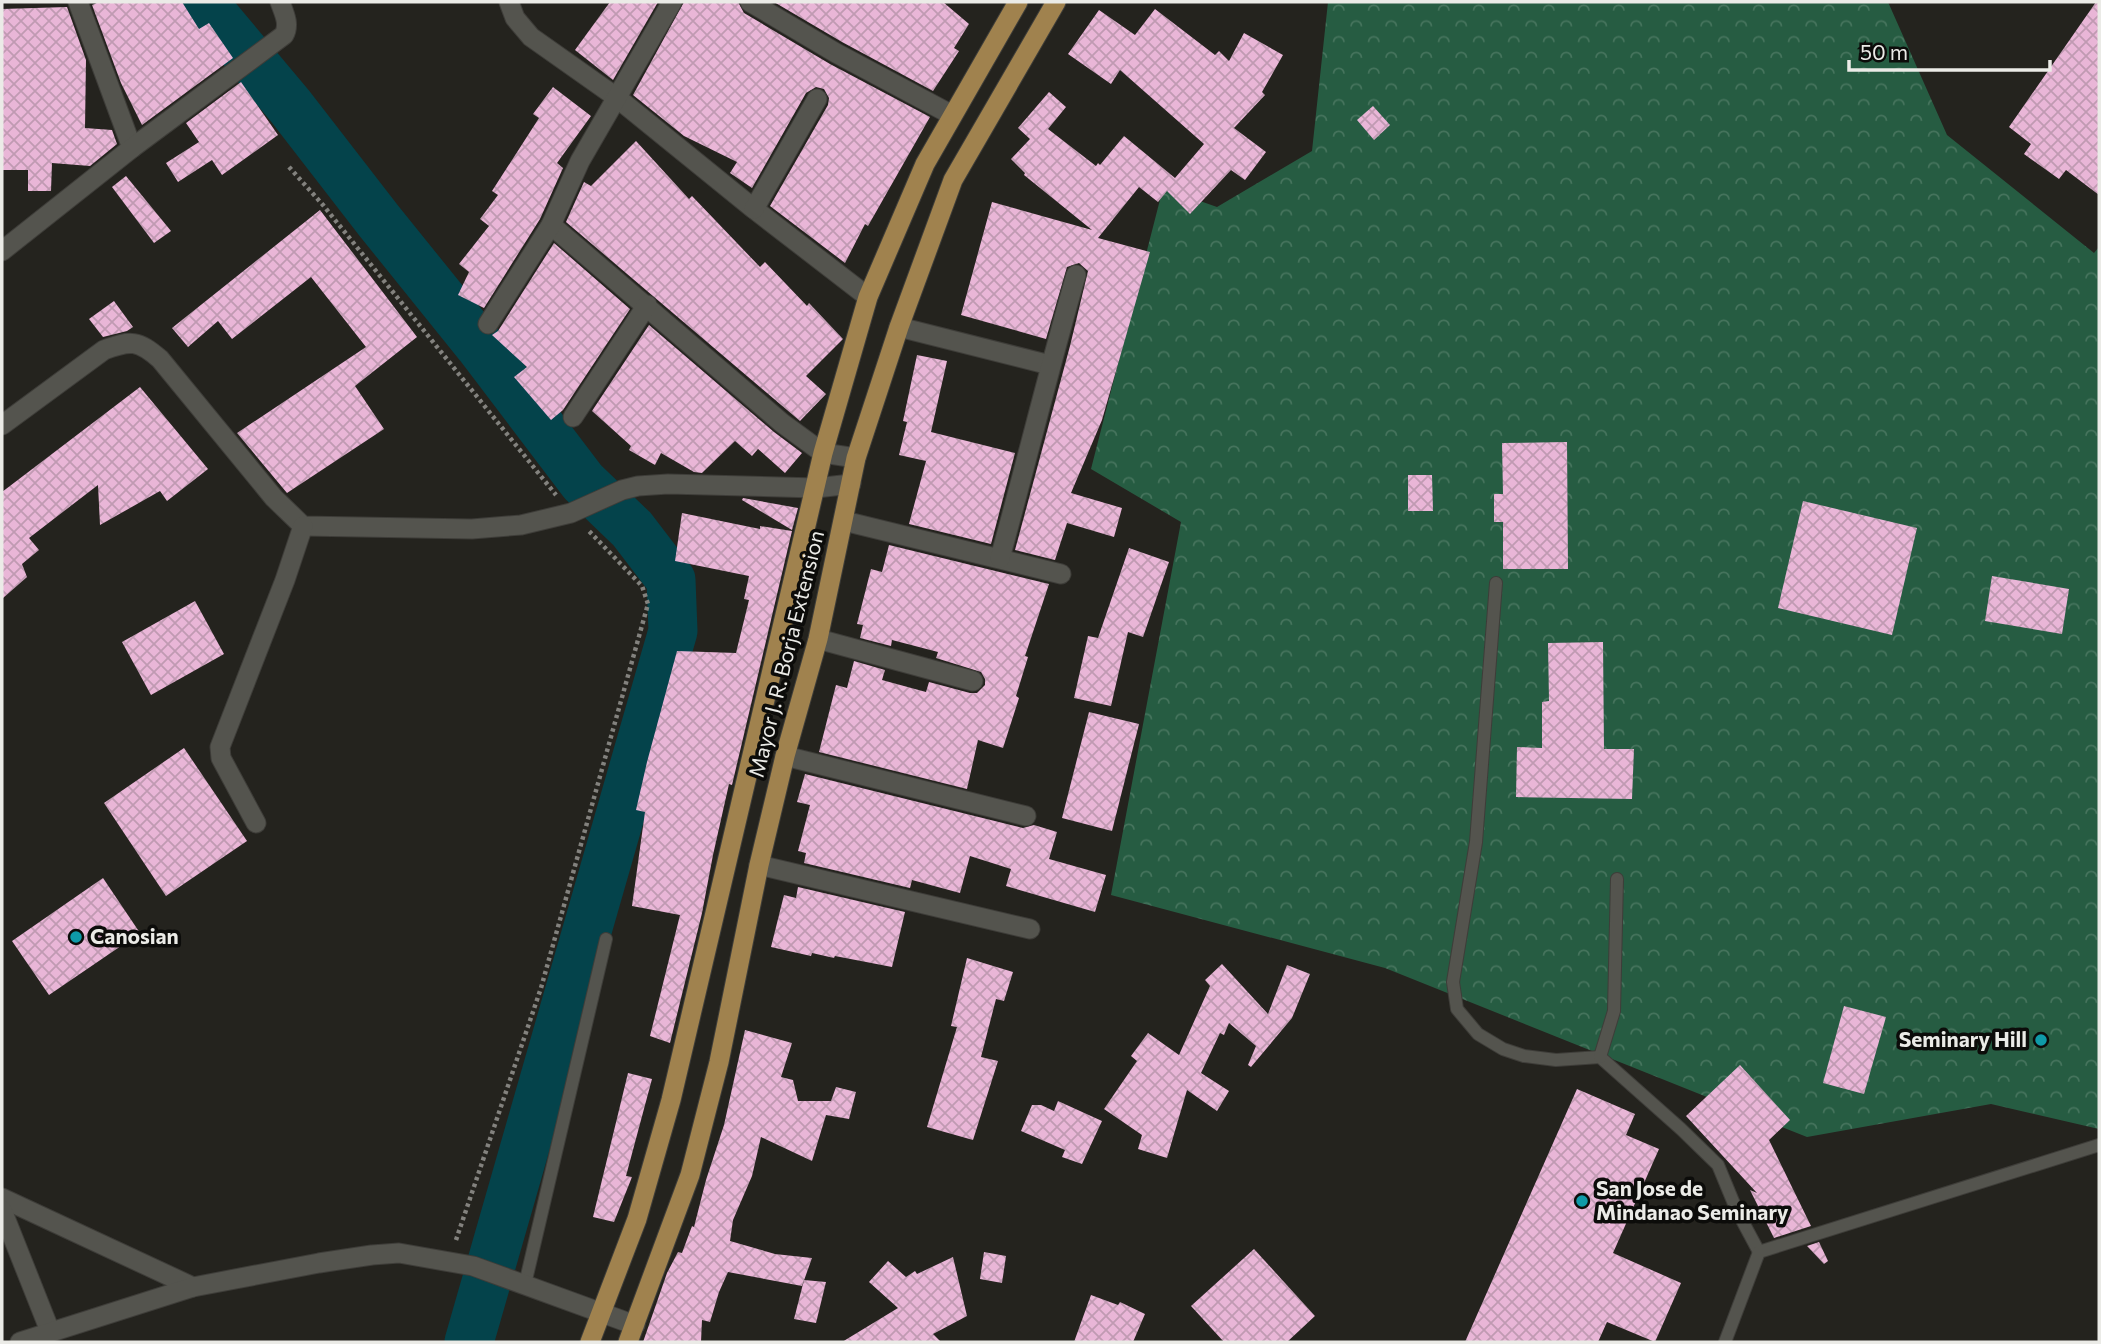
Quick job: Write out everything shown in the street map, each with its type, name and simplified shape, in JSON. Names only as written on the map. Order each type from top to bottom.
[{"type":"main road","name":"Mayor J. R. Borja Extension","points":[[590,1342],[636,1219],[671,1100],[823,453],[868,297],[925,164],[1018,2]]},
{"type":"main road","name":"Mayor J. R. Borja Extension","points":[[632,1334],[690,1175],[719,1062],[759,865],[785,756],[818,639],[856,458],[899,327],[953,180],[1056,2]]},
{"type":"main road","points":[[925,164],[953,180]]},
{"type":"main road","points":[[716,917],[746,924]]},
{"type":"street","points":[[78,2],[132,148]]},
{"type":"street","points":[[2,251],[132,148],[284,35],[287,29],[280,2]]},
{"type":"street","points":[[509,2],[515,18],[531,37],[616,97],[868,297]]},
{"type":"street","points":[[488,324],[551,225],[580,161],[672,2]]},
{"type":"street","points":[[750,2],[836,53],[952,115]]},
{"type":"street","points":[[754,209],[817,99]]},
{"type":"street","points":[[551,225],[782,423],[823,453],[856,458]]},
{"type":"street","points":[[1000,558],[1076,275]]},
{"type":"street","points":[[573,417],[647,305]]},
{"type":"street","points":[[899,327],[1050,365]]},
{"type":"street","points":[[2,425],[104,350],[135,342],[160,359],[274,498],[303,526],[472,529],[521,526],[571,513],[622,490],[668,484],[816,488],[851,484]]},
{"type":"street","points":[[844,521],[1060,574]]},
{"type":"street","points":[[256,823],[221,758],[220,747],[285,580],[303,526]]},
{"type":"street","points":[[818,639],[973,681]]},
{"type":"street","points":[[785,756],[1026,816]]},
{"type":"street","points":[[759,865],[1030,929]]},
{"type":"street","points":[[2,1198],[192,1287]]},
{"type":"street","points":[[2,1210],[50,1331]]},
{"type":"street","points":[[20,1342],[192,1287],[372,1255],[399,1253],[473,1266],[506,1277],[603,1312],[632,1334]]},
{"type":"lane","points":[[1496,583],[1475,842],[1452,982],[1457,1009],[1478,1034],[1503,1049],[1524,1056],[1556,1060],[1600,1057],[1718,1165],[1737,1212],[1759,1252],[1725,1342]]},
{"type":"lane","points":[[1600,1057],[1614,1011],[1617,879]]},
{"type":"lane","points":[[525,1284],[606,939]]},
{"type":"lane","points":[[1759,1252],[2099,1145]]},
{"type":"path","points":[[289,167],[323,205],[571,513],[642,586],[648,604],[541,988],[449,1261]]},
{"type":"green space","points":[[1328,2],[1888,2],[1947,135],[2094,253],[2099,247],[2099,1129],[1991,1104],[1807,1137],[1385,968],[1111,895],[1181,522],[1091,469],[1163,188],[1217,207],[1312,151]]},
{"type":"building","points":[[99,2],[182,2],[199,29],[209,23],[233,58],[142,125],[121,83],[92,5]]},
{"type":"building","points":[[610,2],[658,2],[613,80],[575,50]]},
{"type":"building","points":[[684,2],[738,2],[744,13],[830,64],[930,117],[868,226],[865,224],[845,263],[770,206],[828,105],[829,98],[824,89],[816,87],[806,93],[752,188],[730,173],[737,162],[684,136],[633,95]]},
{"type":"building","points":[[774,2],[943,2],[969,24],[954,48],[959,51],[933,91]]},
{"type":"building","points":[[2096,2],[2099,2],[2099,195],[2066,170],[2059,179],[2024,154],[2031,144],[2009,127]]},
{"type":"building","points":[[67,7],[86,60],[85,128],[112,130],[117,144],[90,166],[52,163],[51,191],[28,191],[28,170],[2,170],[2,9]]},
{"type":"building","points":[[1155,9],[1215,55],[1219,51],[1229,61],[1244,33],[1283,55],[1262,92],[1265,95],[1234,128],[1266,152],[1245,180],[1231,170],[1190,214],[1167,191],[1158,202],[1139,187],[1098,238],[1150,252],[1102,420],[1071,493],[1122,508],[1114,537],[1067,523],[1055,560],[1015,550],[1088,271],[1079,263],[1067,267],[1046,339],[961,315],[992,202],[1092,230],[1024,175],[1011,159],[1030,139],[1018,128],[1049,92],[1066,107],[1048,129],[1096,166],[1098,163],[1100,165],[1124,136],[1175,178],[1204,144],[1120,70],[1111,84],[1068,54],[1099,10],[1135,35]]},
{"type":"building","points":[[241,82],[278,135],[222,175],[212,160],[178,182],[166,163],[199,142],[186,123]]},
{"type":"building","points":[[553,87],[591,116],[557,163],[563,168],[540,219],[484,308],[458,295],[469,272],[459,264],[489,226],[480,219],[498,195],[492,191],[539,118],[533,114]]},
{"type":"building","points":[[1373,106],[1390,125],[1374,140],[1357,120]]},
{"type":"building","points":[[636,141],[689,199],[692,196],[760,267],[765,262],[843,339],[806,376],[826,394],[800,421],[566,222],[584,182],[591,186]]},
{"type":"building","points":[[126,176],[171,231],[154,243],[112,187]]},
{"type":"building","points":[[320,210],[417,337],[355,386],[384,429],[287,493],[237,433],[366,347],[311,277],[232,339],[218,321],[188,347],[172,328]]},
{"type":"building","points":[[554,243],[630,309],[563,410],[551,420],[514,377],[527,367],[492,335],[498,331]]},
{"type":"building","points":[[114,301],[133,327],[103,337],[89,319]]},
{"type":"building","points":[[649,325],[802,453],[785,473],[758,449],[752,456],[735,441],[702,473],[694,472],[661,453],[655,465],[629,450],[631,446],[592,411]]},
{"type":"building","points":[[917,355],[947,361],[931,432],[1015,453],[991,544],[909,524],[926,461],[899,455]]},
{"type":"building","points":[[140,387],[208,469],[167,501],[160,491],[100,525],[98,485],[29,538],[39,550],[22,564],[27,577],[2,599],[2,492]]},
{"type":"building","points":[[1567,442],[1568,569],[1503,569],[1503,522],[1494,522],[1494,494],[1503,494],[1502,443]]},
{"type":"building","points":[[1408,475],[1432,475],[1433,511],[1408,511]]},
{"type":"building","points":[[743,498],[798,508],[792,530],[742,500]]},
{"type":"building","points":[[1803,501],[1917,528],[1892,635],[1778,608]]},
{"type":"building","points":[[682,513],[760,529],[760,526],[792,531],[732,785],[729,784],[702,913],[670,1043],[650,1036],[680,915],[632,906],[645,812],[636,810],[677,651],[736,653],[749,600],[744,599],[749,576],[675,561]]},
{"type":"building","points":[[889,545],[1049,584],[1025,656],[1028,657],[1016,696],[1019,698],[1003,748],[978,740],[967,789],[819,752],[836,685],[847,688],[854,661],[885,670],[882,680],[926,692],[929,682],[970,693],[977,693],[985,685],[981,672],[936,658],[938,652],[892,640],[891,646],[860,638],[863,625],[857,624],[871,569],[882,572]]},
{"type":"building","points":[[1129,548],[1169,562],[1143,637],[1128,632],[1111,706],[1074,698],[1088,636],[1098,638]]},
{"type":"building","points":[[1992,576],[2069,589],[2062,634],[1985,621]]},
{"type":"building","points":[[195,601],[224,654],[151,695],[122,642]]},
{"type":"building","points":[[1603,642],[1604,749],[1634,749],[1632,799],[1516,797],[1517,747],[1542,748],[1542,702],[1549,701],[1548,643]]},
{"type":"building","points":[[1089,712],[1139,724],[1112,831],[1062,818]]},
{"type":"building","points":[[184,748],[247,841],[166,896],[104,803]]},
{"type":"building","points":[[805,774],[1023,828],[1034,825],[1057,832],[1049,859],[1106,875],[1095,912],[1006,886],[1011,869],[970,856],[960,893],[912,880],[910,888],[804,863],[806,853],[798,851],[810,805],[797,802]]},
{"type":"building","name":"Canosian","points":[[103,878],[140,933],[49,995],[12,941]]},
{"type":"building","points":[[798,887],[905,912],[892,967],[835,956],[834,958],[812,953],[811,956],[771,947],[784,895],[796,898]]},
{"type":"building","points":[[967,958],[1013,972],[1004,1001],[996,999],[981,1057],[998,1061],[973,1140],[927,1127],[957,1027],[951,1026]]},
{"type":"building","points":[[1222,964],[1268,1014],[1287,965],[1310,974],[1292,1018],[1251,1067],[1248,1065],[1256,1046],[1229,1023],[1224,1035],[1220,1033],[1201,1073],[1229,1091],[1217,1111],[1187,1090],[1167,1158],[1138,1149],[1142,1135],[1104,1109],[1137,1061],[1131,1056],[1148,1033],[1179,1055],[1210,986],[1205,980]]},
{"type":"building","points":[[1844,1006],[1886,1017],[1864,1094],[1823,1083]]},
{"type":"building","points":[[745,1030],[792,1043],[781,1077],[793,1080],[798,1101],[831,1101],[836,1087],[856,1092],[849,1119],[826,1115],[812,1161],[761,1137],[752,1176],[733,1220],[730,1241],[775,1254],[812,1258],[802,1286],[728,1272],[710,1322],[702,1320],[701,1342],[643,1342],[667,1273],[678,1252],[682,1253],[692,1226],[694,1227],[724,1125]]},
{"type":"building","points":[[1740,1065],[1790,1120],[1769,1140],[1811,1226],[1774,1238],[1750,1190],[1757,1193],[1686,1116]]},
{"type":"building","points":[[628,1073],[652,1079],[626,1176],[632,1177],[614,1222],[593,1217]]},
{"type":"building","name":"San Jose de Mindanao Seminary","points":[[1577,1089],[1635,1114],[1626,1135],[1659,1149],[1613,1253],[1681,1283],[1655,1342],[1607,1322],[1598,1342],[1465,1342]]},
{"type":"building","points":[[1058,1101],[1102,1121],[1082,1164],[1062,1157],[1065,1150],[1021,1131],[1032,1105],[1041,1105],[1054,1111]]},
{"type":"building","points":[[1819,1242],[1828,1261],[1824,1264],[1807,1246]]},
{"type":"building","points":[[1254,1249],[1315,1316],[1287,1342],[1224,1342],[1191,1306]]},
{"type":"building","points":[[984,1252],[1006,1256],[1002,1283],[980,1279]]},
{"type":"building","points":[[953,1257],[967,1316],[933,1334],[941,1342],[842,1342],[898,1308],[869,1282],[888,1261],[906,1277]]},
{"type":"building","points":[[804,1280],[826,1282],[816,1323],[794,1319]]},
{"type":"building","points":[[1091,1295],[1118,1305],[1120,1302],[1145,1314],[1133,1342],[1074,1342]]},
{"type":"waterway","points":[[199,2],[212,13],[290,106],[479,345],[583,482],[632,529],[671,580],[673,631],[469,1342]]},
{"type":"place","name":"Canosian","points":[[76,937]]},
{"type":"place","name":"Seminary Hill","points":[[2041,1040]]},
{"type":"place","name":"San Jose de Mindanao Seminary","points":[[1582,1201]]}]
